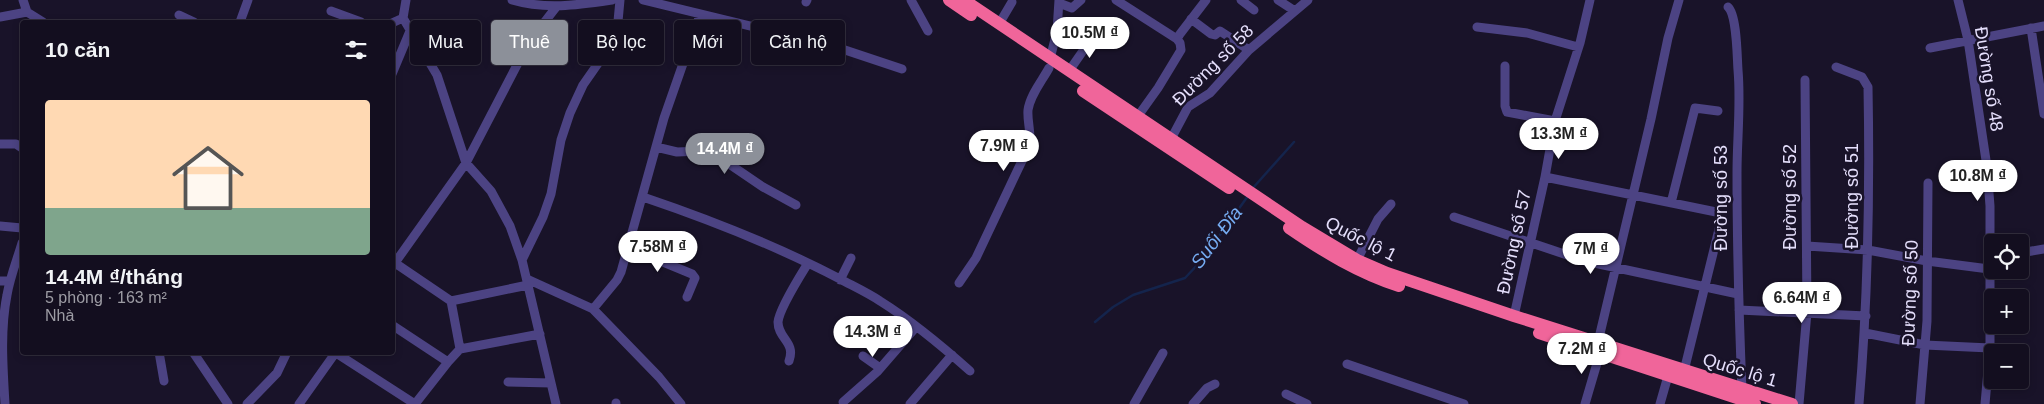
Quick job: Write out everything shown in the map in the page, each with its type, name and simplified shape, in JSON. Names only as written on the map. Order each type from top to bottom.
[{"type":"highway","name":"Quốc lộ 1","points":[[949,0],[1050,64],[1240,191],[1357,260],[1387,273],[1599,347],[1668,376],[1755,404]]},
{"type":"highway","name":"Quốc lộ 1","points":[[964,0],[999,24],[1050,64],[1069,71],[1138,116],[1240,191]]},
{"type":"highway","name":"Quốc lộ 1","points":[[1255,200],[1332,257],[1374,278],[1792,404]]},
{"type":"street","points":[[23,0],[27,12],[40,20]]},
{"type":"street","points":[[241,20],[248,0]]},
{"type":"street","points":[[395,67],[410,31],[403,18],[406,0]]},
{"type":"street","points":[[512,0],[525,4],[563,4],[612,0]]},
{"type":"street","points":[[522,260],[543,217],[551,194],[561,140],[570,113],[583,85],[613,42],[617,32],[620,0]]},
{"type":"street","points":[[643,0],[850,50],[902,69]]},
{"type":"street","points":[[911,0],[928,31]]},
{"type":"street","points":[[959,283],[976,258],[1029,146],[1031,134],[1028,115],[1030,103],[1050,64],[1057,31],[1059,2],[1072,8],[1081,0]]},
{"type":"street","points":[[1116,0],[1177,39],[1180,43],[1180,50],[1158,88],[1138,116]]},
{"type":"street","points":[[1177,39],[1206,0]]},
{"type":"street","points":[[1241,0],[1254,10]]},
{"type":"street","points":[[1278,0],[1295,11]]},
{"type":"street","name":"Đường số 58","points":[[1171,139],[1188,107],[1214,89],[1248,50],[1308,0]]},
{"type":"street","name":"Đường số 57","points":[[1514,316],[1531,244],[1555,120],[1567,77],[1578,48],[1590,0]]},
{"type":"street","points":[[1585,404],[1668,38],[1679,0]]},
{"type":"street","name":"Đường số 48","points":[[1958,0],[1968,40],[1987,167],[1991,234]]},
{"type":"street","points":[[999,24],[1012,2]]},
{"type":"street","points":[[395,264],[466,163],[529,42],[563,4]]},
{"type":"street","name":"Đường số 53","points":[[1728,7],[1732,11],[1739,82],[1737,158],[1738,294],[1742,390]]},
{"type":"street","points":[[0,17],[27,12]]},
{"type":"street","points":[[331,12],[350,20]]},
{"type":"street","points":[[593,309],[617,280],[629,248],[664,118],[700,14]]},
{"type":"street","points":[[180,16],[189,20]]},
{"type":"street","points":[[395,22],[403,18]]},
{"type":"street","points":[[1191,19],[1211,34],[1213,35],[1220,31],[1248,50]]},
{"type":"street","points":[[1930,48],[2044,26]]},
{"type":"street","points":[[1477,28],[1527,33],[1578,48]]},
{"type":"street","points":[[2032,28],[2044,114]]},
{"type":"street","points":[[1069,71],[1094,35]]},
{"type":"street","points":[[430,65],[437,76],[466,163],[497,200],[522,260],[556,404]]},
{"type":"street","points":[[1505,66],[1505,106],[1507,112],[1555,120]]},
{"type":"street","name":"Đường số 51","points":[[1836,67],[1862,78],[1868,87],[1866,316],[1858,404]]},
{"type":"street","name":"Đường số 52","points":[[1798,404],[1807,312],[1805,80]]},
{"type":"street","points":[[1671,203],[1695,108],[1718,111]]},
{"type":"street","points":[[0,144],[16,144],[20,147]]},
{"type":"street","points":[[656,147],[677,152],[713,153],[763,187],[796,205]]},
{"type":"street","points":[[1545,177],[1721,213],[1722,217],[1706,288],[1684,371]]},
{"type":"street","name":"Đường số 50","points":[[1920,404],[1925,344],[1928,182]]},
{"type":"street","points":[[643,197],[710,220],[808,263],[879,300],[952,355],[970,371]]},
{"type":"street","points":[[1357,260],[1378,219],[1392,204]]},
{"type":"street","points":[[1454,217],[1576,259],[1738,294]]},
{"type":"street","points":[[0,226],[20,228]]},
{"type":"street","points":[[1807,246],[1868,250],[1927,261],[1984,268]]},
{"type":"street","points":[[629,248],[692,274],[695,278],[687,297]]},
{"type":"street","points":[[5,404],[2,390],[2,336],[10,281],[20,249]]},
{"type":"street","points":[[2029,252],[2044,249]]},
{"type":"street","points":[[840,280],[851,258]]},
{"type":"street","points":[[788,361],[791,355],[790,347],[779,328],[779,317],[808,263]]},
{"type":"street","points":[[395,266],[451,301],[528,282],[593,309],[659,377],[680,404]]},
{"type":"street","name":"Đường số 48","points":[[1989,279],[1990,344]]},
{"type":"street","points":[[0,281],[10,281]]},
{"type":"street","points":[[451,301],[460,350]]},
{"type":"street","points":[[1739,310],[1866,316]]},
{"type":"street","points":[[395,327],[448,362]]},
{"type":"street","points":[[843,402],[880,368],[916,327]]},
{"type":"street","points":[[1865,333],[1925,344],[1984,348]]},
{"type":"street","points":[[339,355],[415,404],[448,362],[460,350],[540,334]]},
{"type":"street","points":[[1134,404],[1163,353]]},
{"type":"street","points":[[160,355],[164,381]]},
{"type":"street","points":[[195,355],[228,404]]},
{"type":"street","points":[[247,404],[277,373],[286,355]]},
{"type":"street","points":[[299,404],[335,355]]},
{"type":"street","points":[[910,404],[952,355]]},
{"type":"street","points":[[863,356],[880,368]]},
{"type":"street","points":[[1347,364],[1464,404]]},
{"type":"street","points":[[1660,404],[1668,376]]},
{"type":"street","points":[[508,382],[551,384]]},
{"type":"street","points":[[1193,404],[1207,388],[1215,384]]},
{"type":"street","name":"Đường số 48","points":[[1985,404],[1986,389]]},
{"type":"street","points":[[1286,394],[1307,404]]},
{"type":"waterway","name":"Suối Đĩa","points":[[1252,189],[1294,142]]},
{"type":"waterway","name":"Suối Đĩa","points":[[1095,322],[1113,307],[1133,295],[1185,278],[1201,261],[1248,196]]}]
